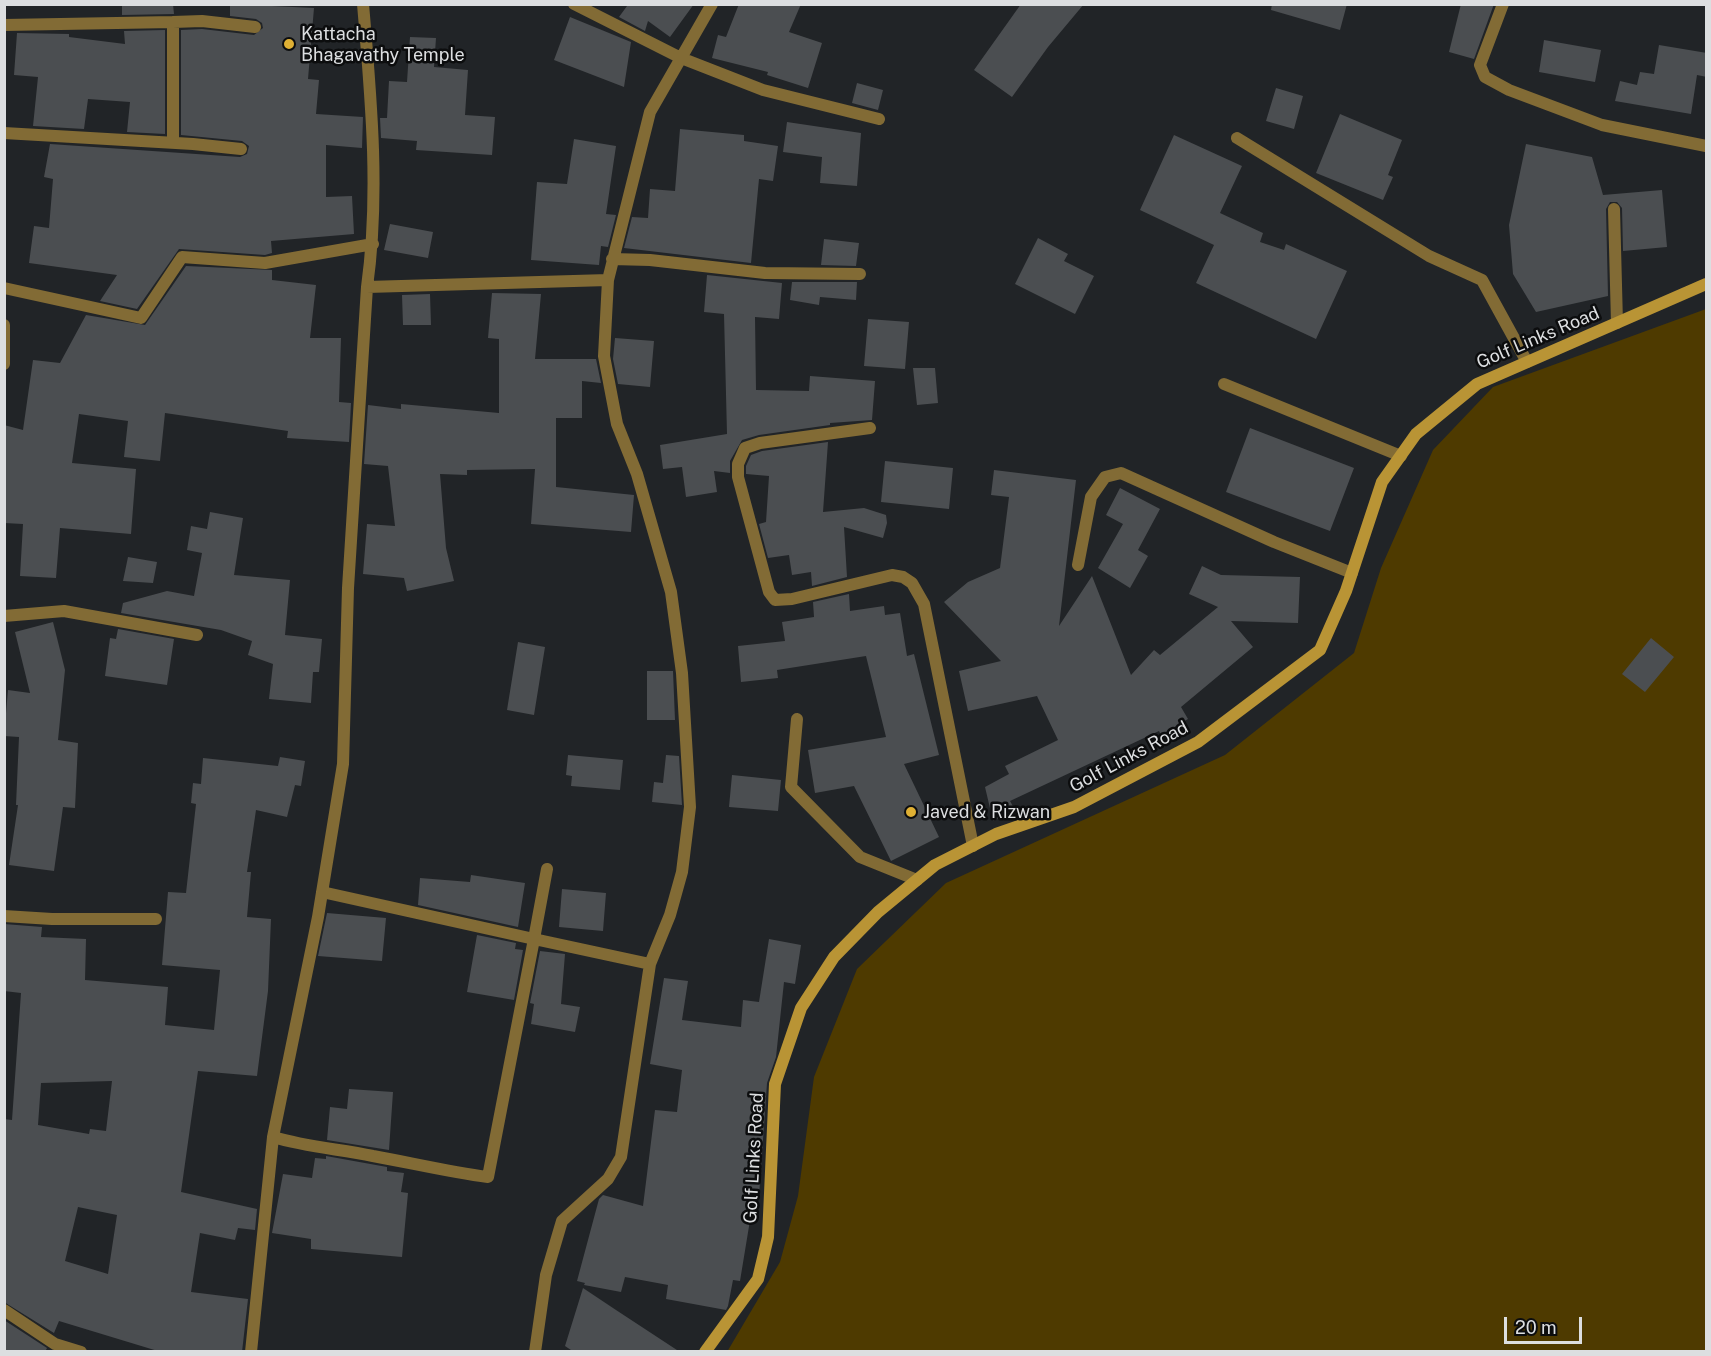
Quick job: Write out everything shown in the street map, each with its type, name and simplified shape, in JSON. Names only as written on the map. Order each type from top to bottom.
[{"type":"street","points":[[251,1352],[273,1137],[322,892],[343,764],[348,588],[367,287],[373,244],[371,101],[363,4]]},
{"type":"street","points":[[574,4],[681,58],[763,90],[879,119]]},
{"type":"street","points":[[535,1352],[546,1275],[562,1221],[608,1179],[621,1157],[650,964],[670,915],[682,872],[690,807],[682,673],[671,592],[636,474],[616,424],[604,356],[608,280],[650,112],[712,4]]},
{"type":"street","points":[[1503,4],[1480,64],[1485,77],[1509,90],[1602,125],[1707,146]]},
{"type":"street","points":[[4,25],[202,21],[255,27]]},
{"type":"street","points":[[173,22],[173,142]]},
{"type":"street","points":[[4,133],[173,142],[241,149]]},
{"type":"street","points":[[1237,138],[1429,256],[1482,280],[1527,362]]},
{"type":"street","points":[[1614,209],[1617,323]]},
{"type":"street","points":[[4,288],[141,318],[182,258],[265,263],[373,244]]},
{"type":"street","points":[[612,259],[650,260],[765,273],[860,274]]},
{"type":"street","points":[[367,287],[608,280]]},
{"type":"street","name":"Golf Links Road","points":[[705,1352],[758,1279],[768,1238],[769,1164],[775,1084],[801,1008],[834,957],[878,912],[935,865],[996,834],[1074,807],[1198,742],[1320,650],[1352,573],[1382,482],[1416,434],[1477,384],[1707,284]]},
{"type":"street","points":[[4,325],[4,364]]},
{"type":"street","points":[[1224,384],[1401,456]]},
{"type":"street","points":[[870,428],[760,443],[746,448],[738,464],[740,486],[769,592],[775,600],[792,599],[892,575],[903,577],[920,592],[931,633],[973,846]]},
{"type":"street","points":[[1078,565],[1091,497],[1105,477],[1121,473],[1274,542],[1352,573]]},
{"type":"street","points":[[4,616],[64,611],[196,635]]},
{"type":"street","points":[[797,719],[791,787],[860,856],[917,880]]},
{"type":"street","points":[[273,1137],[307,1147],[373,1156],[419,1167],[488,1177],[547,869]]},
{"type":"street","points":[[322,892],[650,964]]},
{"type":"street","points":[[4,916],[52,919],[156,919]]},
{"type":"street","points":[[4,1310],[55,1344],[81,1352]]},
{"type":"shaded area","points":[[1706,309],[1706,1351],[727,1352],[780,1262],[798,1196],[814,1077],[857,969],[946,883],[1225,755],[1354,653],[1381,568],[1433,450],[1493,387]]},
{"type":"building","points":[[122,4],[173,4],[174,14],[122,15]]},
{"type":"building","points":[[230,4],[314,8],[308,79],[319,80],[316,114],[363,117],[362,148],[326,145],[326,197],[352,196],[354,234],[271,241],[272,253],[265,255],[179,249],[137,309],[100,301],[117,275],[29,263],[34,226],[49,228],[53,179],[44,177],[50,144],[240,157],[247,154],[249,146],[242,141],[181,135],[181,30],[202,29],[254,35],[263,28],[262,23],[256,19],[230,16]]},
{"type":"building","points":[[626,4],[694,4],[670,37],[648,21],[645,31],[619,17],[627,6]]},
{"type":"building","points":[[739,4],[801,4],[789,32],[822,43],[808,88],[767,75],[768,72],[712,58],[718,35],[726,37]]},
{"type":"building","points":[[1021,4],[1084,4],[1048,47],[1012,97],[974,70]]},
{"type":"building","points":[[1272,4],[1347,4],[1340,30],[1271,10]]},
{"type":"building","points":[[1461,4],[1494,4],[1474,59],[1449,52]]},
{"type":"building","points":[[570,17],[631,42],[624,87],[554,60]]},
{"type":"building","points":[[165,30],[165,134],[127,132],[130,102],[88,99],[84,129],[33,126],[38,77],[14,75],[17,33],[69,34],[69,37],[125,44],[124,31]]},
{"type":"building","points":[[410,37],[436,38],[434,67],[468,70],[465,115],[495,117],[492,155],[416,150],[417,141],[381,138],[380,118],[387,118],[389,81],[407,82]]},
{"type":"building","points":[[1544,40],[1601,50],[1595,82],[1539,72]]},
{"type":"building","points":[[1659,45],[1707,53],[1707,77],[1697,75],[1691,114],[1615,101],[1620,81],[1637,85],[1640,72],[1654,74]]},
{"type":"building","points":[[857,83],[883,90],[878,110],[852,103]]},
{"type":"building","points":[[1276,88],[1303,96],[1294,129],[1266,121]]},
{"type":"building","points":[[1340,114],[1402,140],[1388,175],[1393,177],[1383,200],[1316,173]]},
{"type":"building","points":[[787,122],[861,133],[857,186],[820,183],[822,157],[783,152]]},
{"type":"building","points":[[680,129],[744,135],[744,141],[778,146],[773,181],[759,179],[751,263],[624,248],[632,217],[648,218],[650,189],[675,191]]},
{"type":"building","points":[[1174,135],[1242,166],[1220,213],[1263,233],[1260,242],[1284,250],[1286,244],[1347,271],[1316,339],[1196,283],[1214,245],[1140,210]]},
{"type":"building","points":[[574,139],[616,146],[606,214],[616,215],[608,247],[601,246],[599,265],[531,260],[537,182],[567,184]]},
{"type":"building","points":[[1526,144],[1592,157],[1603,195],[1662,190],[1667,247],[1623,251],[1622,208],[1617,202],[1610,202],[1606,209],[1608,296],[1536,312],[1513,274],[1509,225]]},
{"type":"building","points":[[390,224],[433,232],[428,258],[384,250]]},
{"type":"building","points":[[1038,238],[1068,254],[1064,261],[1094,276],[1075,314],[1015,284]]},
{"type":"building","points":[[824,239],[859,243],[856,266],[821,265]]},
{"type":"building","points":[[186,266],[272,270],[272,280],[316,285],[310,338],[341,338],[339,402],[351,403],[349,442],[287,438],[288,431],[165,413],[160,461],[124,457],[128,421],[79,414],[72,463],[136,469],[131,534],[60,528],[56,578],[20,576],[23,524],[4,523],[4,425],[23,430],[33,360],[60,363],[86,315],[145,325]]},
{"type":"building","points":[[707,275],[782,283],[779,319],[755,317],[756,390],[809,391],[810,376],[875,381],[872,420],[830,423],[830,425],[759,435],[742,440],[730,461],[730,473],[714,471],[717,492],[686,497],[682,467],[663,469],[660,445],[727,434],[724,314],[704,312]]},
{"type":"building","points":[[792,282],[857,282],[856,300],[820,297],[819,305],[790,300]]},
{"type":"building","points":[[492,293],[541,294],[535,359],[596,359],[601,383],[582,381],[582,418],[556,418],[556,487],[634,495],[631,532],[531,524],[535,469],[467,470],[467,475],[440,474],[446,548],[454,581],[407,591],[404,578],[363,574],[367,524],[395,526],[388,466],[364,464],[368,405],[401,409],[401,404],[499,413],[499,339],[488,338]]},
{"type":"building","points":[[430,294],[431,325],[403,325],[402,295]]},
{"type":"building","points":[[868,319],[909,322],[905,369],[864,366]]},
{"type":"building","points":[[615,338],[654,341],[650,387],[618,384],[613,359]]},
{"type":"building","points":[[913,368],[935,368],[938,403],[917,405]]},
{"type":"building","points":[[1250,428],[1354,468],[1330,531],[1226,492]]},
{"type":"building","points":[[828,442],[823,512],[864,508],[886,515],[887,523],[883,538],[844,527],[847,577],[812,586],[811,572],[792,575],[789,555],[768,558],[759,524],[766,522],[769,476],[746,474],[746,466],[751,455],[762,451]]},
{"type":"building","points":[[885,461],[953,468],[949,509],[881,502]]},
{"type":"building","points":[[994,470],[1076,480],[1059,626],[1092,576],[1131,675],[1154,650],[1160,655],[1218,607],[1189,594],[1202,566],[1221,575],[1300,577],[1298,623],[1231,621],[1253,647],[1181,707],[1188,719],[1161,735],[1159,731],[1010,801],[1015,810],[993,821],[985,787],[1009,774],[1005,766],[1058,740],[1037,696],[968,711],[959,671],[1001,661],[944,602],[968,582],[1000,568],[1009,497],[991,495]]},
{"type":"building","points":[[1120,488],[1160,509],[1138,550],[1148,556],[1130,588],[1098,568],[1123,524],[1106,515]]},
{"type":"building","points":[[210,512],[243,518],[234,575],[290,580],[285,635],[322,639],[319,672],[313,672],[311,703],[269,699],[273,664],[248,655],[252,641],[221,630],[121,613],[123,603],[167,591],[194,596],[202,553],[187,550],[191,526],[207,529]]},
{"type":"building","points":[[128,557],[157,562],[153,583],[123,581]]},
{"type":"building","points":[[849,594],[850,611],[884,606],[885,615],[900,613],[907,656],[914,654],[939,755],[904,764],[939,837],[891,861],[854,786],[815,793],[808,750],[886,737],[866,656],[777,670],[778,678],[741,682],[738,646],[785,641],[782,622],[814,617],[813,602]]},
{"type":"building","points":[[53,622],[65,670],[58,740],[78,743],[75,808],[63,807],[54,871],[9,865],[18,805],[16,805],[19,737],[4,736],[8,690],[30,693],[15,632]]},
{"type":"building","points":[[118,629],[174,639],[167,685],[105,676],[110,638],[116,639]]},
{"type":"building","points":[[1651,638],[1674,657],[1645,692],[1622,674]]},
{"type":"building","points":[[518,642],[545,647],[534,715],[507,710]]},
{"type":"building","points":[[647,671],[673,671],[675,720],[647,720]]},
{"type":"building","points":[[568,755],[623,760],[620,790],[571,786],[572,776],[566,775]]},
{"type":"building","points":[[666,755],[679,756],[682,805],[652,802],[654,782],[663,783]]},
{"type":"building","points":[[280,757],[305,761],[301,786],[295,785],[287,817],[256,810],[247,872],[251,872],[247,917],[271,919],[268,991],[257,1076],[198,1071],[181,1192],[257,1209],[255,1230],[238,1228],[235,1240],[200,1233],[191,1292],[248,1299],[242,1352],[161,1352],[59,1321],[54,1333],[4,1302],[4,1119],[12,1120],[21,993],[4,991],[4,924],[42,927],[41,937],[86,939],[85,980],[168,987],[165,1025],[214,1030],[220,970],[162,965],[168,892],[186,893],[196,804],[191,803],[193,783],[201,784],[203,758],[278,766]],"holes":[[[112,1081],[106,1131],[90,1129],[89,1134],[38,1125],[41,1083]],[[78,1207],[117,1215],[108,1274],[65,1261]]]},
{"type":"building","points":[[732,775],[781,780],[778,811],[729,807]]},
{"type":"building","points":[[471,875],[525,883],[518,927],[418,905],[420,878],[470,882]]},
{"type":"building","points":[[562,889],[606,893],[603,931],[559,927]]},
{"type":"building","points":[[327,913],[386,918],[382,961],[318,956]]},
{"type":"building","points":[[477,935],[516,943],[515,949],[523,950],[514,1000],[467,992]]},
{"type":"building","points":[[769,939],[801,945],[795,984],[784,982],[776,1057],[767,1083],[759,1196],[754,1196],[740,1281],[733,1280],[726,1310],[666,1299],[668,1285],[625,1277],[621,1292],[584,1285],[585,1283],[577,1281],[599,1199],[603,1195],[643,1206],[655,1110],[677,1112],[682,1070],[650,1064],[664,978],[688,981],[682,1020],[741,1027],[743,1000],[759,1002]]},
{"type":"building","points":[[540,951],[565,954],[561,1004],[580,1007],[575,1032],[531,1024],[534,1004],[530,1003]]},
{"type":"building","points":[[349,1089],[393,1092],[389,1150],[327,1140],[330,1107],[347,1109]]},
{"type":"building","points":[[326,1156],[387,1167],[387,1171],[404,1173],[401,1192],[408,1193],[402,1257],[311,1249],[311,1239],[272,1233],[283,1174],[312,1178],[315,1158],[326,1159]]},
{"type":"building","points":[[583,1288],[680,1352],[574,1352],[565,1346]]},
{"type":"building","points":[[4,1320],[47,1348],[45,1352],[4,1352]]},
{"type":"place","name":"Kattacha Bhagavathy Temple","points":[[289,44]]},
{"type":"place","name":"Javed & Rizwan","points":[[911,812]]}]
